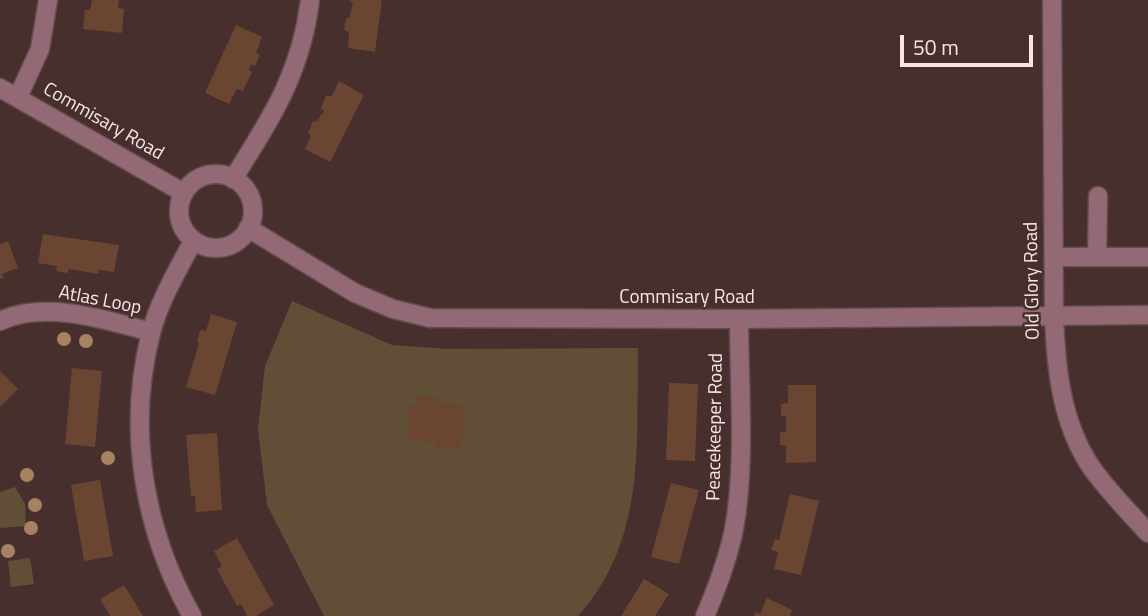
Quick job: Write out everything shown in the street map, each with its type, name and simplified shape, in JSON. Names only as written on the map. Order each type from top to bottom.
[{"type":"street","points":[[18,97],[40,49],[48,0]]},
{"type":"street","points":[[233,179],[273,116],[295,70],[310,0]]},
{"type":"street","name":"Old Glory Road","points":[[1052,0],[1054,316],[1056,360],[1062,398],[1075,436],[1090,465],[1148,533]]},
{"type":"street","name":"Commisary Road","points":[[0,88],[184,193]]},
{"type":"street","points":[[214,174],[233,179],[247,191],[252,203],[253,216],[241,239],[230,246],[218,248],[205,247],[193,241],[180,220],[179,207],[184,193],[190,184],[201,177],[214,174]]},
{"type":"street","points":[[1097,257],[1098,196]]},
{"type":"street","name":"Commisary Road","points":[[248,228],[355,293],[393,309],[430,318],[738,319],[1148,315]]},
{"type":"street","points":[[192,616],[174,584],[155,532],[143,480],[139,418],[151,332],[193,241]]},
{"type":"street","points":[[1054,257],[1148,257]]},
{"type":"street","name":"Atlas Loop","points":[[0,321],[7,317],[48,312],[88,316],[151,332]]},
{"type":"street","name":"Peacekeeper Road","points":[[705,616],[721,577],[734,528],[740,480],[738,319]]},
{"type":"shaded area","points":[[292,301],[392,345],[449,349],[638,348],[636,455],[627,523],[616,555],[600,587],[578,616],[324,616],[267,505],[258,429],[265,366]]},
{"type":"shaded area","points":[[15,487],[25,504],[26,526],[0,528],[0,492]]},
{"type":"shaded area","points":[[30,558],[34,584],[11,587],[8,561]]},
{"type":"building","points":[[92,0],[119,0],[118,8],[124,9],[122,33],[83,29],[85,10],[90,10]]},
{"type":"building","points":[[349,0],[382,0],[375,52],[348,48],[349,32],[344,30],[353,4]]},
{"type":"building","points":[[236,25],[262,37],[256,53],[260,55],[255,66],[251,64],[249,70],[252,72],[243,91],[237,89],[229,104],[205,93]]},
{"type":"building","points":[[339,81],[364,95],[330,162],[305,149],[313,121],[316,122],[324,111],[321,108],[326,96],[332,96]]},
{"type":"building","points":[[43,234],[119,245],[114,272],[99,270],[99,274],[68,269],[68,273],[56,271],[57,266],[38,263]]},
{"type":"building","points":[[8,241],[18,268],[2,274],[4,278],[0,279],[0,244]]},
{"type":"building","points":[[211,314],[237,322],[215,395],[186,387],[199,343],[200,330],[206,331]]},
{"type":"building","points":[[72,368],[102,371],[95,447],[65,444]]},
{"type":"building","points":[[0,371],[18,389],[0,407]]},
{"type":"building","points":[[669,383],[698,384],[695,461],[666,460]]},
{"type":"building","points":[[788,385],[816,385],[816,462],[786,463],[786,445],[780,445],[780,432],[786,432],[786,416],[781,416],[781,404],[788,403]]},
{"type":"building","points":[[417,396],[439,397],[439,404],[463,405],[462,449],[435,448],[435,442],[408,441],[409,405],[416,405]]},
{"type":"building","points":[[217,433],[222,510],[196,512],[195,496],[191,496],[186,435]]},
{"type":"building","points":[[100,480],[113,556],[84,561],[71,485]]},
{"type":"building","points":[[671,483],[699,490],[679,564],[651,557]]},
{"type":"building","points":[[790,494],[819,501],[801,575],[774,569],[778,552],[771,550],[775,539],[779,540]]},
{"type":"building","points":[[237,538],[274,605],[256,616],[247,616],[241,604],[237,606],[217,569],[222,566],[214,551]]},
{"type":"building","points":[[644,579],[669,594],[655,616],[621,616]]},
{"type":"building","points":[[124,585],[143,616],[110,616],[100,599]]},
{"type":"building","points":[[767,598],[792,610],[790,616],[754,616],[756,612],[760,614]]}]
